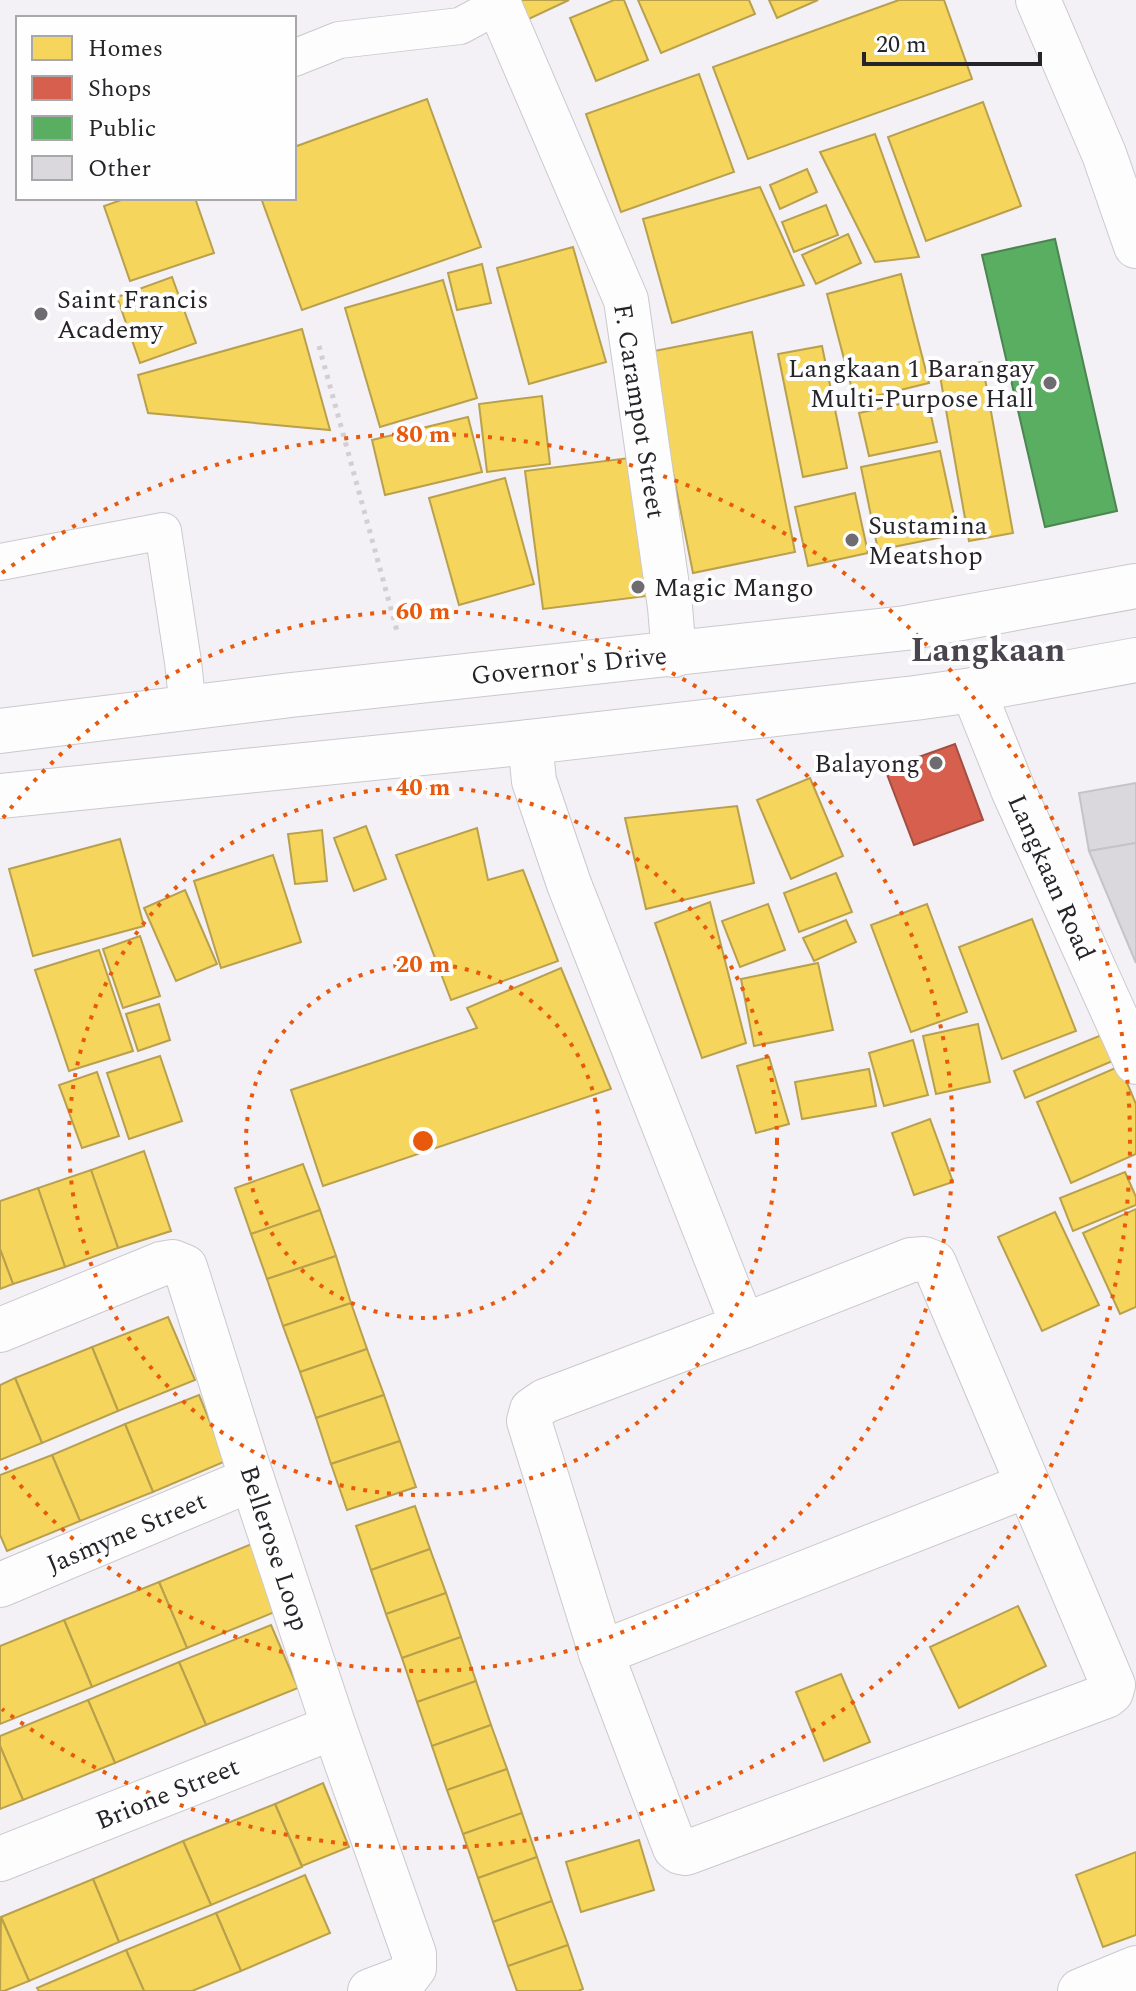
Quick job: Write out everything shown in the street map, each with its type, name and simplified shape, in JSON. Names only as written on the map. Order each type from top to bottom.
[{"type":"street","points":[[1038,0],[1104,154],[1136,246]]},
{"type":"street","name":"F. Carampot Street","points":[[498,3],[626,300],[670,607],[674,655]]},
{"type":"street","name":"Governor's Drive","points":[[0,731],[906,628],[1136,586]]},
{"type":"street","points":[[0,796],[530,742],[973,690],[1136,660]]},
{"type":"street","name":"Langkaan Road","points":[[973,690],[1014,792],[1136,1062]]},
{"type":"street","points":[[530,742],[534,781],[569,884],[743,1326]]},
{"type":"street","points":[[924,1259],[934,1263],[1028,1485],[1113,1685],[1111,1692],[686,1853],[675,1848],[601,1653],[529,1421],[532,1410],[545,1401],[911,1260],[924,1259]]},
{"type":"street","name":"Bellerose Loop","points":[[0,1330],[161,1264],[173,1262],[185,1267],[334,1727],[414,1954],[414,1968],[407,1977],[370,1991]]},
{"type":"street","name":"Jasmyne Street","points":[[0,1585],[252,1479]]},
{"type":"street","points":[[601,1653],[1028,1485]]},
{"type":"street","name":"Brione Street","points":[[0,1859],[334,1727]]},
{"type":"street","points":[[1080,1991],[1136,1968]]},
{"type":"lane","points":[[296,57],[339,40],[460,26],[498,3]]},
{"type":"lane","points":[[0,562],[163,531],[188,708]]},
{"type":"path","points":[[319,346],[399,636]]},
{"type":"building: Homes","points":[[504,0],[569,0],[516,25]]},
{"type":"building: Homes","points":[[614,0],[624,0],[648,60],[596,81],[570,18]]},
{"type":"building: Homes","points":[[638,0],[749,0],[755,14],[661,53]]},
{"type":"building: Homes","points":[[769,0],[818,0],[777,18]]},
{"type":"building: Homes","points":[[899,0],[944,0],[972,79],[748,159],[713,67]]},
{"type":"building: Homes","points":[[699,74],[734,172],[621,212],[586,114]]},
{"type":"building: Homes","points":[[427,99],[481,247],[302,310],[262,200],[296,200],[296,146]]},
{"type":"building: Homes","points":[[983,102],[1021,206],[926,241],[888,137]]},
{"type":"building: Homes","points":[[875,134],[919,257],[875,262],[820,152]]},
{"type":"building: Homes","points":[[807,169],[817,192],[780,209],[770,185]]},
{"type":"building: Homes","points":[[760,187],[804,285],[672,323],[643,219]]},
{"type":"building: Homes","points":[[121,200],[196,200],[214,253],[130,281],[104,206]]},
{"type":"building: Homes","points":[[826,205],[838,235],[794,252],[782,222]]},
{"type":"building: Homes","points":[[848,234],[861,263],[816,284],[802,255]]},
{"type":"building: Homes","points":[[573,247],[606,362],[529,384],[497,268]]},
{"type":"building: Homes","points":[[482,264],[491,303],[457,310],[448,273]]},
{"type":"building: Homes","points":[[901,274],[929,383],[855,401],[827,294]]},
{"type":"building: Homes","points":[[172,277],[196,343],[140,363],[117,297]]},
{"type":"building: Homes","points":[[443,280],[477,398],[380,427],[345,308]]},
{"type":"building: Homes","points":[[302,329],[330,430],[148,413],[138,375]]},
{"type":"building: Homes","points":[[752,332],[795,552],[693,573],[649,352]]},
{"type":"building: Homes","points":[[822,346],[847,468],[803,477],[778,354]]},
{"type":"building: Homes","points":[[982,362],[1013,533],[969,541],[939,370]]},
{"type":"building: Homes","points":[[542,396],[550,464],[487,472],[479,404]]},
{"type":"building: Homes","points":[[927,398],[937,442],[869,456],[859,413]]},
{"type":"building: Homes","points":[[468,417],[482,472],[385,495],[372,440]]},
{"type":"building: Homes","points":[[940,451],[958,534],[878,550],[861,467]]},
{"type":"building: Homes","points":[[637,457],[655,595],[543,609],[525,471]]},
{"type":"building: Homes","points":[[505,478],[534,584],[459,605],[429,498]]},
{"type":"building: Homes","points":[[855,493],[868,553],[808,566],[795,507]]},
{"type":"building: Homes","points":[[810,778],[843,856],[791,879],[757,800]]},
{"type":"building: Homes","points":[[737,806],[754,883],[646,909],[625,818]]},
{"type":"building: Homes","points":[[366,826],[386,879],[354,891],[334,838]]},
{"type":"building: Homes","points":[[477,828],[488,880],[523,870],[558,961],[451,1000],[396,855]]},
{"type":"building: Homes","points":[[322,830],[327,881],[295,884],[288,834]]},
{"type":"building: Homes","points":[[120,839],[144,926],[33,956],[9,869]]},
{"type":"building: Homes","points":[[273,855],[301,942],[221,968],[194,881]]},
{"type":"building: Homes","points":[[836,873],[852,912],[799,932],[784,893]]},
{"type":"building: Homes","points":[[185,890],[217,964],[176,981],[144,908]]},
{"type":"building: Homes","points":[[710,902],[746,1043],[702,1058],[655,923]]},
{"type":"building: Homes","points":[[768,904],[785,950],[740,967],[722,921]]},
{"type":"building: Homes","points":[[927,904],[967,1012],[911,1032],[871,925]]},
{"type":"building: Homes","points":[[1032,919],[1076,1031],[1002,1059],[959,947]]},
{"type":"building: Homes","points":[[846,920],[856,942],[814,961],[803,938]]},
{"type":"building: Homes","points":[[140,936],[160,996],[123,1008],[103,949]]},
{"type":"building: Homes","points":[[99,950],[133,1051],[69,1071],[35,970]]},
{"type":"building: Homes","points":[[818,963],[833,1030],[754,1046],[741,979]]},
{"type":"building: Homes","points":[[561,968],[611,1089],[323,1186],[291,1090],[477,1028],[467,1008]]},
{"type":"building: Homes","points":[[159,1004],[170,1040],[138,1051],[126,1014]]},
{"type":"building: Homes","points":[[978,1024],[990,1082],[936,1094],[923,1036]]},
{"type":"building: Homes","points":[[1104,1034],[1115,1060],[1025,1098],[1014,1071]]},
{"type":"building: Homes","points":[[913,1040],[928,1095],[884,1106],[869,1053]]},
{"type":"building: Homes","points":[[160,1056],[182,1121],[129,1139],[107,1073]]},
{"type":"building: Homes","points":[[769,1057],[789,1124],[756,1133],[737,1066]]},
{"type":"building: Homes","points":[[1120,1066],[1136,1104],[1136,1154],[1071,1183],[1037,1102]]},
{"type":"building: Homes","points":[[869,1069],[876,1106],[802,1119],[795,1082]]},
{"type":"building: Homes","points":[[97,1072],[119,1136],[82,1148],[59,1085]]},
{"type":"building: Homes","points":[[930,1119],[953,1182],[914,1195],[892,1133]]},
{"type":"building: Homes","points":[[144,1151],[171,1231],[118,1248],[91,1170]]},
{"type":"building: Homes","points":[[303,1164],[320,1210],[251,1234],[235,1188]]},
{"type":"building: Homes","points":[[91,1170],[118,1248],[65,1267],[38,1188]]},
{"type":"building: Homes","points":[[1125,1172],[1136,1197],[1136,1205],[1073,1231],[1060,1198]]},
{"type":"building: Homes","points":[[38,1188],[65,1267],[13,1284],[0,1249],[0,1201]]},
{"type":"building: Homes","points":[[1136,1209],[1136,1307],[1120,1314],[1083,1233]]},
{"type":"building: Homes","points":[[320,1210],[336,1256],[267,1279],[251,1234]]},
{"type":"building: Homes","points":[[1055,1212],[1099,1305],[1042,1331],[998,1237]]},
{"type":"building: Homes","points":[[0,1249],[13,1284],[0,1289]]},
{"type":"building: Homes","points":[[336,1256],[351,1303],[283,1326],[267,1279]]},
{"type":"building: Homes","points":[[351,1303],[367,1349],[300,1372],[283,1326]]},
{"type":"building: Homes","points":[[168,1317],[195,1380],[118,1411],[92,1347]]},
{"type":"building: Homes","points":[[92,1347],[118,1411],[42,1443],[15,1378]]},
{"type":"building: Homes","points":[[367,1349],[384,1395],[316,1418],[300,1372]]},
{"type":"building: Homes","points":[[15,1378],[42,1443],[0,1460],[0,1385]]},
{"type":"building: Homes","points":[[199,1395],[226,1461],[153,1492],[125,1424]]},
{"type":"building: Homes","points":[[384,1395],[400,1441],[331,1464],[316,1418]]},
{"type":"building: Homes","points":[[125,1424],[153,1492],[80,1521],[52,1455]]},
{"type":"building: Homes","points":[[400,1441],[416,1487],[347,1510],[331,1464]]},
{"type":"building: Homes","points":[[52,1455],[80,1521],[7,1551],[0,1535],[0,1475]]},
{"type":"building: Homes","points":[[415,1506],[430,1549],[371,1570],[356,1526]]},
{"type":"building: Homes","points":[[254,1543],[282,1609],[187,1648],[159,1582]]},
{"type":"building: Homes","points":[[430,1549],[446,1593],[386,1614],[371,1570]]},
{"type":"building: Homes","points":[[159,1582],[187,1648],[92,1687],[64,1620]]},
{"type":"building: Homes","points":[[446,1593],[461,1637],[402,1658],[386,1614]]},
{"type":"building: Homes","points":[[1018,1606],[1046,1666],[959,1708],[930,1647]]},
{"type":"building: Homes","points":[[64,1620],[92,1687],[0,1724],[0,1646]]},
{"type":"building: Homes","points":[[271,1625],[298,1688],[206,1725],[179,1662]]},
{"type":"building: Homes","points":[[461,1637],[476,1681],[417,1702],[402,1658]]},
{"type":"building: Homes","points":[[179,1662],[206,1725],[115,1763],[88,1700]]},
{"type":"building: Homes","points":[[841,1674],[870,1742],[824,1761],[796,1692]]},
{"type":"building: Homes","points":[[476,1681],[491,1725],[432,1746],[417,1702]]},
{"type":"building: Homes","points":[[88,1700],[115,1763],[23,1800],[0,1746],[0,1736]]},
{"type":"building: Homes","points":[[491,1725],[507,1769],[447,1790],[432,1746]]},
{"type":"building: Homes","points":[[0,1746],[23,1800],[0,1809]]},
{"type":"building: Homes","points":[[507,1769],[522,1813],[463,1834],[447,1790]]},
{"type":"building: Homes","points":[[323,1783],[349,1847],[302,1866],[275,1804]]},
{"type":"building: Homes","points":[[275,1804],[302,1867],[211,1905],[183,1841]]},
{"type":"building: Homes","points":[[522,1813],[537,1857],[478,1878],[463,1834]]},
{"type":"building: Homes","points":[[639,1840],[654,1890],[581,1912],[566,1862]]},
{"type":"building: Homes","points":[[183,1841],[211,1905],[119,1942],[93,1879]]},
{"type":"building: Homes","points":[[1136,1852],[1136,1935],[1103,1947],[1076,1875]]},
{"type":"building: Homes","points":[[537,1857],[552,1901],[493,1922],[478,1878]]},
{"type":"building: Homes","points":[[305,1875],[330,1933],[241,1971],[216,1913]]},
{"type":"building: Homes","points":[[93,1879],[119,1942],[29,1981],[1,1917]]},
{"type":"building: Homes","points":[[552,1901],[568,1945],[508,1966],[493,1922]]},
{"type":"building: Homes","points":[[216,1913],[241,1971],[192,1991],[144,1991],[126,1950]]},
{"type":"building: Homes","points":[[1,1917],[29,1981],[4,1991],[0,1991]]},
{"type":"building: Homes","points":[[568,1945],[583,1989],[517,1991],[508,1966]]},
{"type":"building: Homes","points":[[126,1950],[144,1991],[39,1991],[37,1988]]},
{"type":"building: Shops","points":[[955,744],[983,820],[914,845],[885,769]]},
{"type":"building: Public","name":"Langkaan 1 Barangay Multi-Purpose Hall","points":[[1055,239],[1117,511],[1045,527],[982,255]]},
{"type":"building: Other","points":[[1136,783],[1136,843],[1089,851],[1079,793]]},
{"type":"building: Other","points":[[1136,843],[1136,963],[1089,851]]},
{"type":"place","name":"Saint Francis Academy","points":[[41,314]]},
{"type":"place","name":"Langkaan 1 Barangay Multi-Purpose Hall","points":[[1050,383]]},
{"type":"place","name":"Sustamina Meatshop","points":[[852,540]]},
{"type":"place","name":"Magic Mango","points":[[638,587]]},
{"type":"place","name":"Balayong","points":[[936,763]]},
{"type":"district","name":"Langkaan","points":[[988,649]]}]
